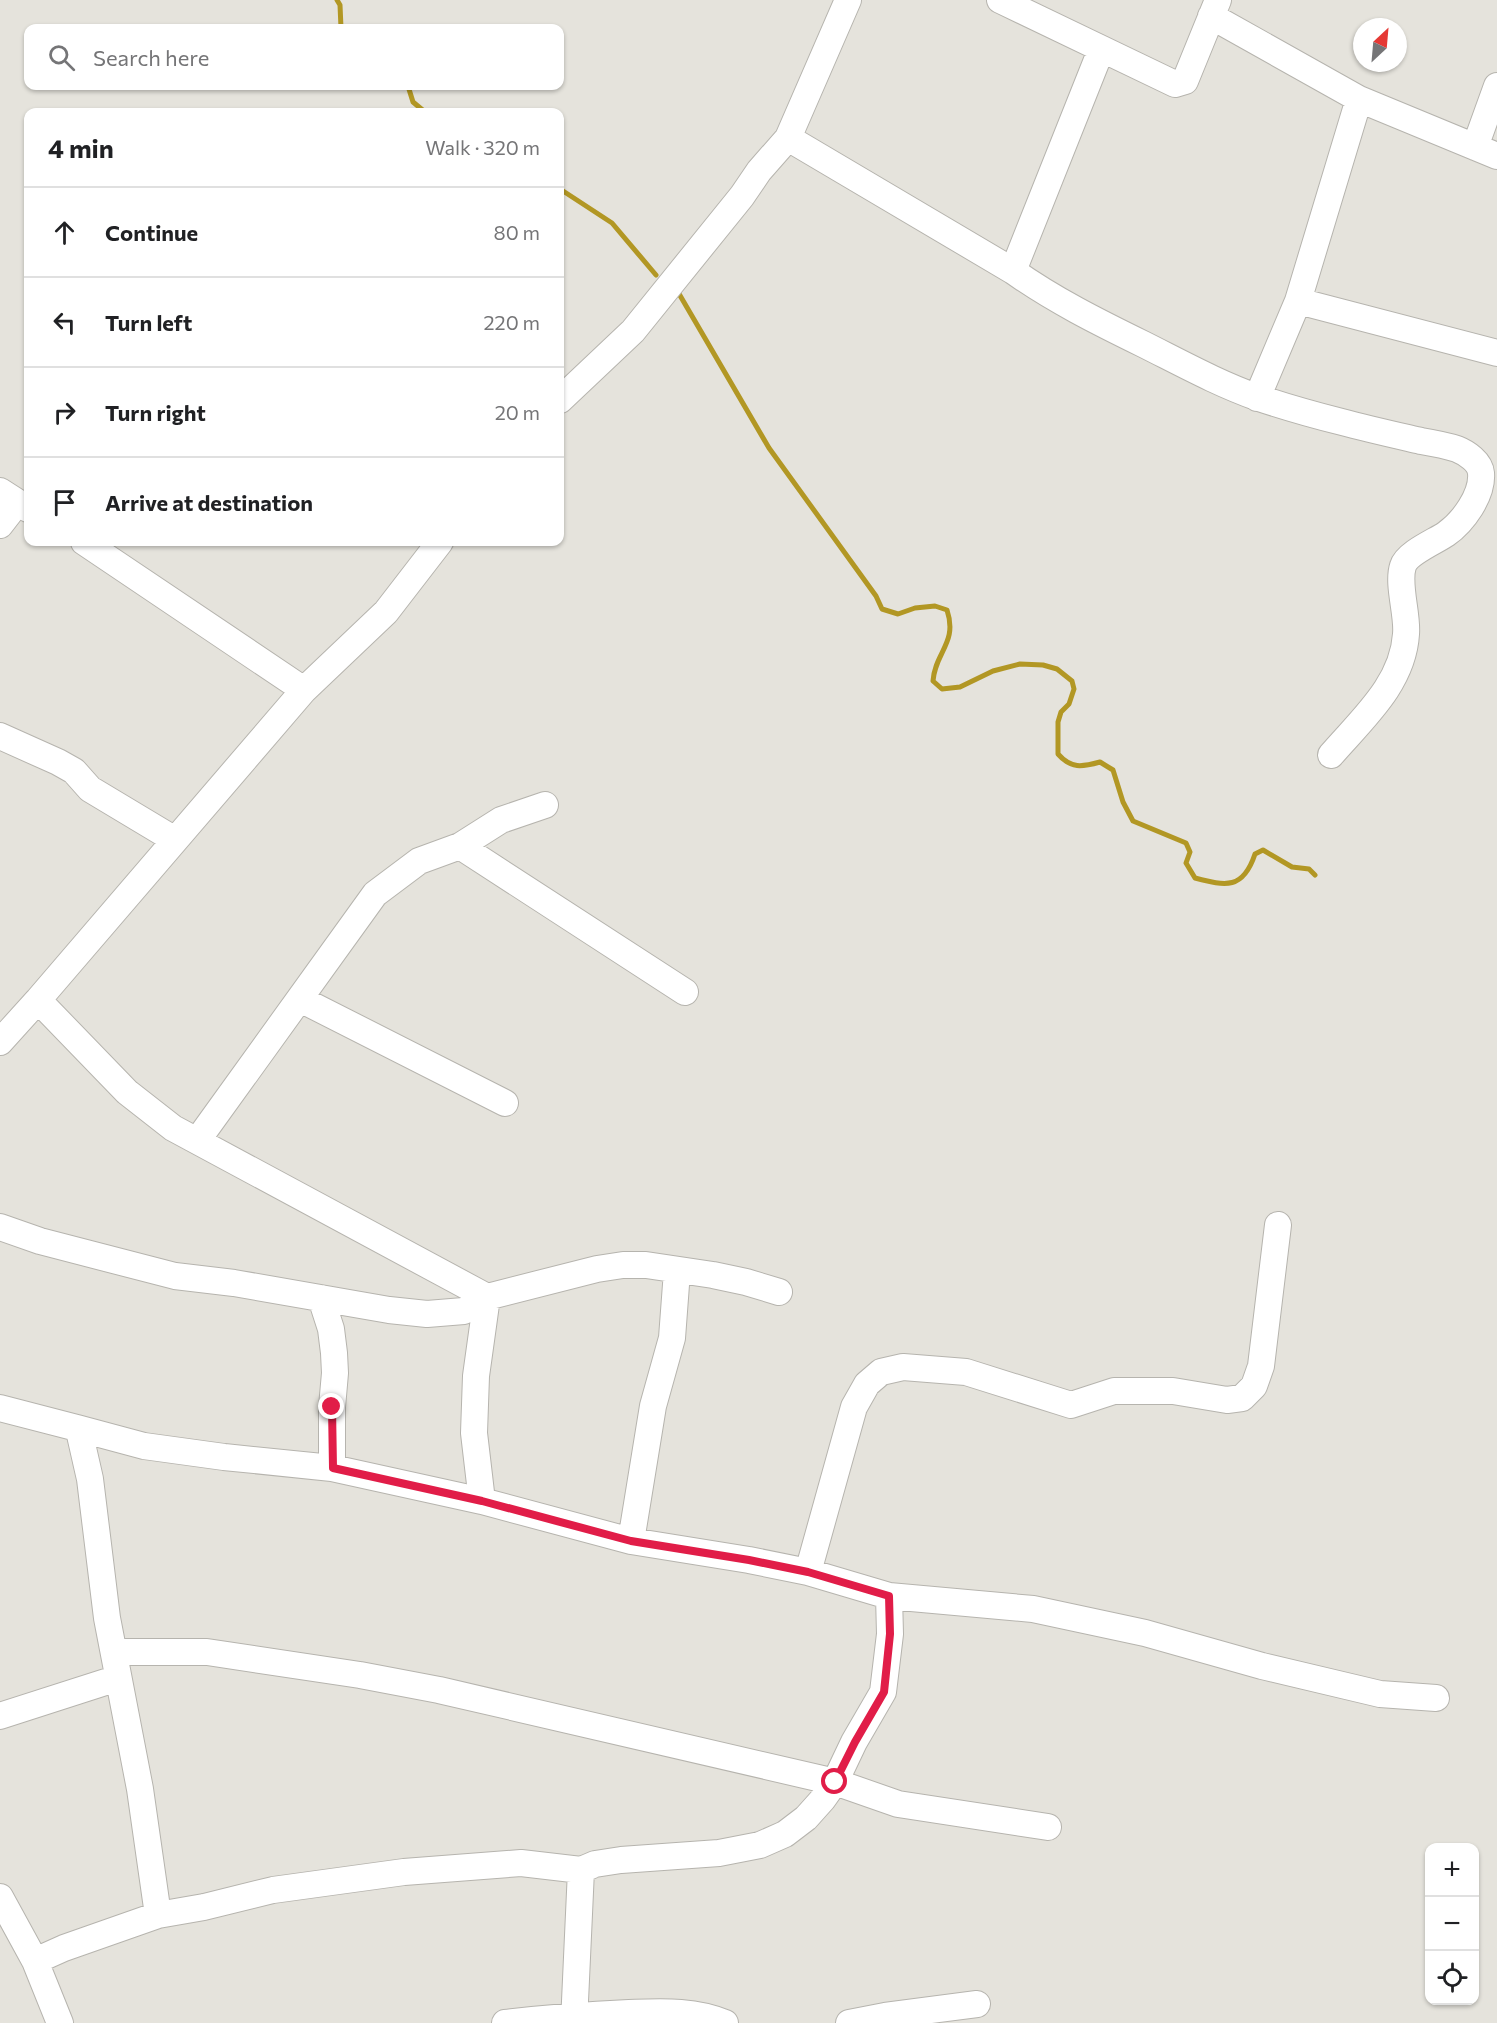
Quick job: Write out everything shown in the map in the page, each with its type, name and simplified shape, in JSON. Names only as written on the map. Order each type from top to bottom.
[{"type":"street","points":[[564,396],[633,332],[695,251],[788,138],[848,0]]},
{"type":"street","points":[[1000,0],[1043,10],[1101,50],[1175,84],[1185,81],[1215,8],[1359,99],[1486,152],[1497,86]]},
{"type":"street","points":[[1013,271],[1101,50]]},
{"type":"street","points":[[1257,398],[1298,301],[1359,99]]},
{"type":"street","points":[[788,138],[1013,271],[1078,313],[1216,380],[1257,398],[1358,426],[1458,449],[1478,464],[1481,471],[1478,494],[1467,511],[1447,534],[1434,540],[1407,560],[1403,566],[1403,599],[1407,633],[1394,679],[1384,694],[1331,754]]},
{"type":"street","points":[[1298,301],[1497,353]]},
{"type":"street","points":[[0,525],[15,501]]},
{"type":"street","points":[[90,546],[304,690]]},
{"type":"street","points":[[0,1042],[304,690],[386,612],[437,546]]},
{"type":"street","points":[[0,736],[74,771],[98,794],[175,840]]},
{"type":"street","points":[[197,1142],[375,894],[419,861],[460,846],[501,820],[545,805]]},
{"type":"street","points":[[460,846],[684,992]]},
{"type":"street","points":[[300,999],[505,1102]]},
{"type":"street","points":[[38,1000],[127,1092],[172,1128],[487,1297]]},
{"type":"street","points":[[808,1572],[854,1407],[867,1384],[881,1372],[903,1367],[966,1372],[1071,1405],[1114,1391],[1173,1391],[1227,1400],[1242,1398],[1254,1386],[1261,1366],[1278,1225]]},
{"type":"street","points":[[0,1227],[40,1241],[175,1276],[234,1283],[389,1310],[427,1314],[464,1311],[487,1297],[597,1269],[623,1265],[646,1265],[735,1280],[779,1292]]},
{"type":"street","points":[[631,1541],[653,1406],[672,1338],[677,1271]]},
{"type":"street","points":[[482,1501],[474,1433],[476,1376],[487,1297]]},
{"type":"street","points":[[321,1298],[331,1329],[334,1353],[333,1468]]},
{"type":"street","points":[[0,1408],[144,1446],[243,1460],[333,1468],[482,1501],[631,1541],[808,1572],[889,1596],[1033,1609],[1145,1633],[1262,1666],[1380,1694],[1436,1698]]},
{"type":"street","points":[[77,1428],[90,1479],[107,1618],[140,1789],[158,1915]]},
{"type":"street","points":[[35,1961],[64,1948],[158,1915],[204,1907],[273,1890],[404,1872],[521,1863],[581,1870],[595,1864],[719,1853],[760,1845],[785,1834],[806,1818],[823,1799],[835,1782],[884,1692],[890,1634],[889,1596]]},
{"type":"street","points":[[0,1716],[117,1665],[207,1652],[439,1690],[835,1782],[898,1804],[1048,1827]]},
{"type":"street","points":[[574,2019],[581,1870]]},
{"type":"street","points":[[0,1898],[35,1961],[60,2023]]},
{"type":"street","points":[[849,2023],[977,2004]]},
{"type":"street","points":[[505,2023],[675,2012],[708,2016],[725,2023]]},
{"type":"waterway","points":[[337,0],[340,5],[341,24]]},
{"type":"waterway","points":[[409,90],[413,102],[420,108]]},
{"type":"waterway","points":[[564,192],[612,223],[656,275]]},
{"type":"waterway","points":[[678,292],[769,448],[876,596],[882,609],[898,614],[915,608],[935,606],[947,610],[950,631],[933,681],[942,689],[960,687],[993,671],[1020,664],[1043,665],[1057,669],[1072,681],[1074,689],[1069,704],[1061,712],[1058,722],[1058,754],[1077,766],[1100,762],[1113,770],[1123,802],[1133,821],[1186,843],[1190,852],[1186,863],[1195,878],[1216,883],[1239,880],[1250,866],[1255,854],[1263,850],[1292,867],[1309,869],[1315,875]]},
{"type":"route","points":[[332,1407],[333,1468],[482,1501],[631,1541],[808,1572],[889,1596],[890,1634],[884,1692],[835,1782]]}]
